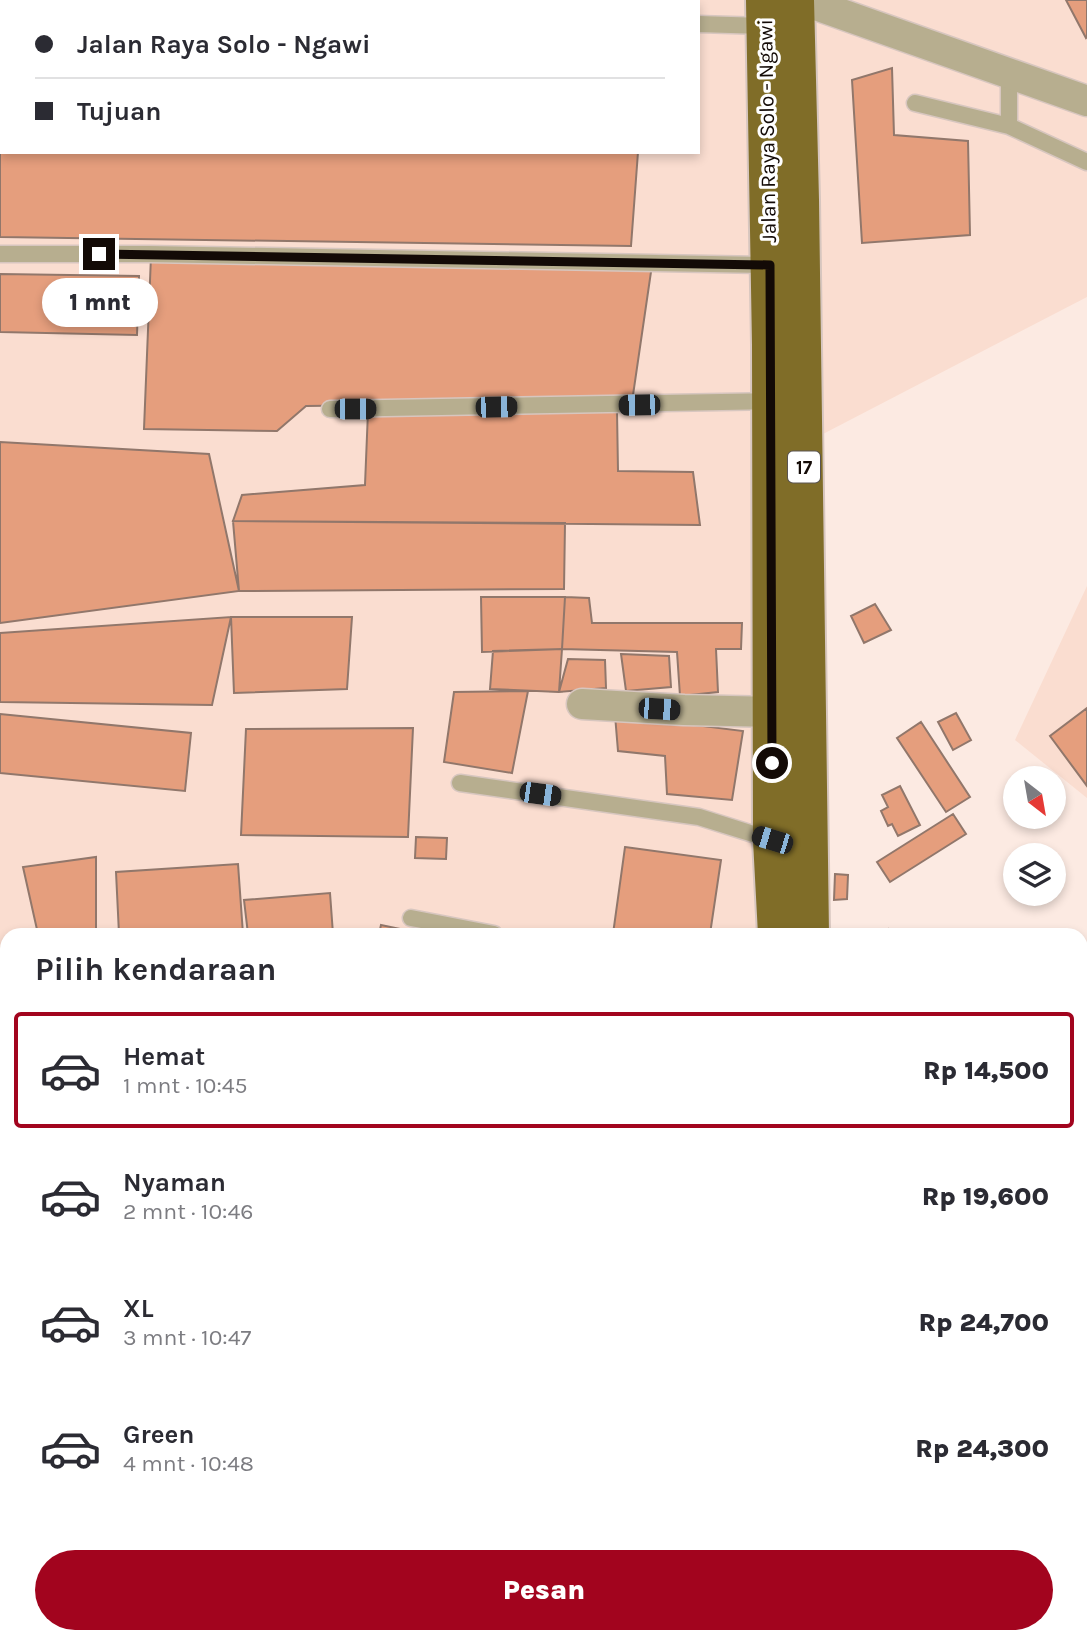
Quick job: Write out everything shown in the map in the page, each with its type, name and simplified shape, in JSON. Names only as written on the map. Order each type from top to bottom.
[{"type":"highway","name":"Jalan Raya Solo - Ngawi","points":[[777,928],[772,840],[770,265],[784,10]]},
{"type":"highway","name":"Jalan Raya Solo - Ngawi","points":[[784,10],[800,200],[810,928]]},
{"type":"street","points":[[784,10],[1009,73],[1087,101]]},
{"type":"street","points":[[582,704],[771,712]]},
{"type":"lane","points":[[700,24],[784,10]]},
{"type":"lane","points":[[1009,73],[1009,125]]},
{"type":"lane","points":[[915,103],[1009,125],[1087,162]]},
{"type":"lane","points":[[0,254],[162,254],[770,265]]},
{"type":"lane","points":[[330,409],[771,401]]},
{"type":"lane","points":[[460,783],[699,817],[772,840]]},
{"type":"lane","points":[[411,918],[463,928]]},
{"type":"shaded area","points":[[700,0],[1087,0],[1087,297],[823,434],[805,928],[0,928],[0,154],[700,154]]},
{"type":"shaded area","points":[[1087,586],[1087,798],[1066,781],[1066,766],[1047,766],[1015,740]]},
{"type":"building","points":[[1066,0],[1087,0],[1086,38]]},
{"type":"building","points":[[892,68],[894,135],[968,141],[970,235],[862,243],[852,80]]},
{"type":"building","points":[[0,154],[638,154],[631,246],[0,237]]},
{"type":"building","points":[[151,256],[652,265],[632,402],[306,406],[277,431],[144,429]]},
{"type":"building","points":[[0,274],[139,276],[137,335],[0,332]]},
{"type":"building","points":[[368,411],[617,411],[618,471],[693,472],[700,525],[233,521],[242,495],[365,485]]},
{"type":"building","points":[[0,442],[209,454],[239,591],[0,623]]},
{"type":"building","points":[[233,521],[565,523],[564,589],[239,591]]},
{"type":"building","points":[[481,597],[565,597],[562,649],[482,652]]},
{"type":"building","points":[[565,597],[589,598],[592,623],[742,623],[741,649],[716,649],[718,692],[680,696],[677,652],[562,649]]},
{"type":"building","points":[[875,604],[891,630],[864,643],[851,616]]},
{"type":"building","points":[[231,617],[352,617],[347,689],[234,693]]},
{"type":"building","points":[[231,617],[212,705],[0,702],[0,633]]},
{"type":"building","points":[[562,649],[559,692],[490,689],[493,651]]},
{"type":"building","points":[[621,654],[669,656],[671,687],[626,691]]},
{"type":"building","points":[[568,659],[605,660],[606,688],[559,692]]},
{"type":"building","points":[[528,691],[512,773],[444,762],[454,692]]},
{"type":"building","points":[[1087,708],[1087,786],[1050,736]]},
{"type":"building","points":[[956,713],[971,740],[953,750],[938,722]]},
{"type":"building","points":[[0,714],[191,733],[185,791],[0,773]]},
{"type":"building","points":[[615,715],[743,731],[732,800],[667,794],[665,756],[618,751]]},
{"type":"building","points":[[921,722],[970,797],[946,812],[897,738]]},
{"type":"building","points":[[413,728],[408,837],[241,835],[246,729]]},
{"type":"building","points":[[900,786],[920,825],[898,836],[892,824],[888,826],[881,811],[888,807],[882,795]]},
{"type":"building","points":[[953,814],[966,834],[890,882],[877,862]]},
{"type":"building","points":[[416,837],[447,838],[446,859],[415,858]]},
{"type":"building","points":[[625,847],[721,860],[711,928],[614,928]]},
{"type":"building","points":[[96,857],[96,928],[37,928],[23,867]]},
{"type":"building","points":[[238,864],[243,928],[119,928],[116,872]]},
{"type":"building","points":[[835,874],[848,875],[847,899],[834,900]]},
{"type":"building","points":[[330,893],[333,928],[247,928],[244,900]]},
{"type":"route","points":[[99,254],[770,265],[772,763]]}]
